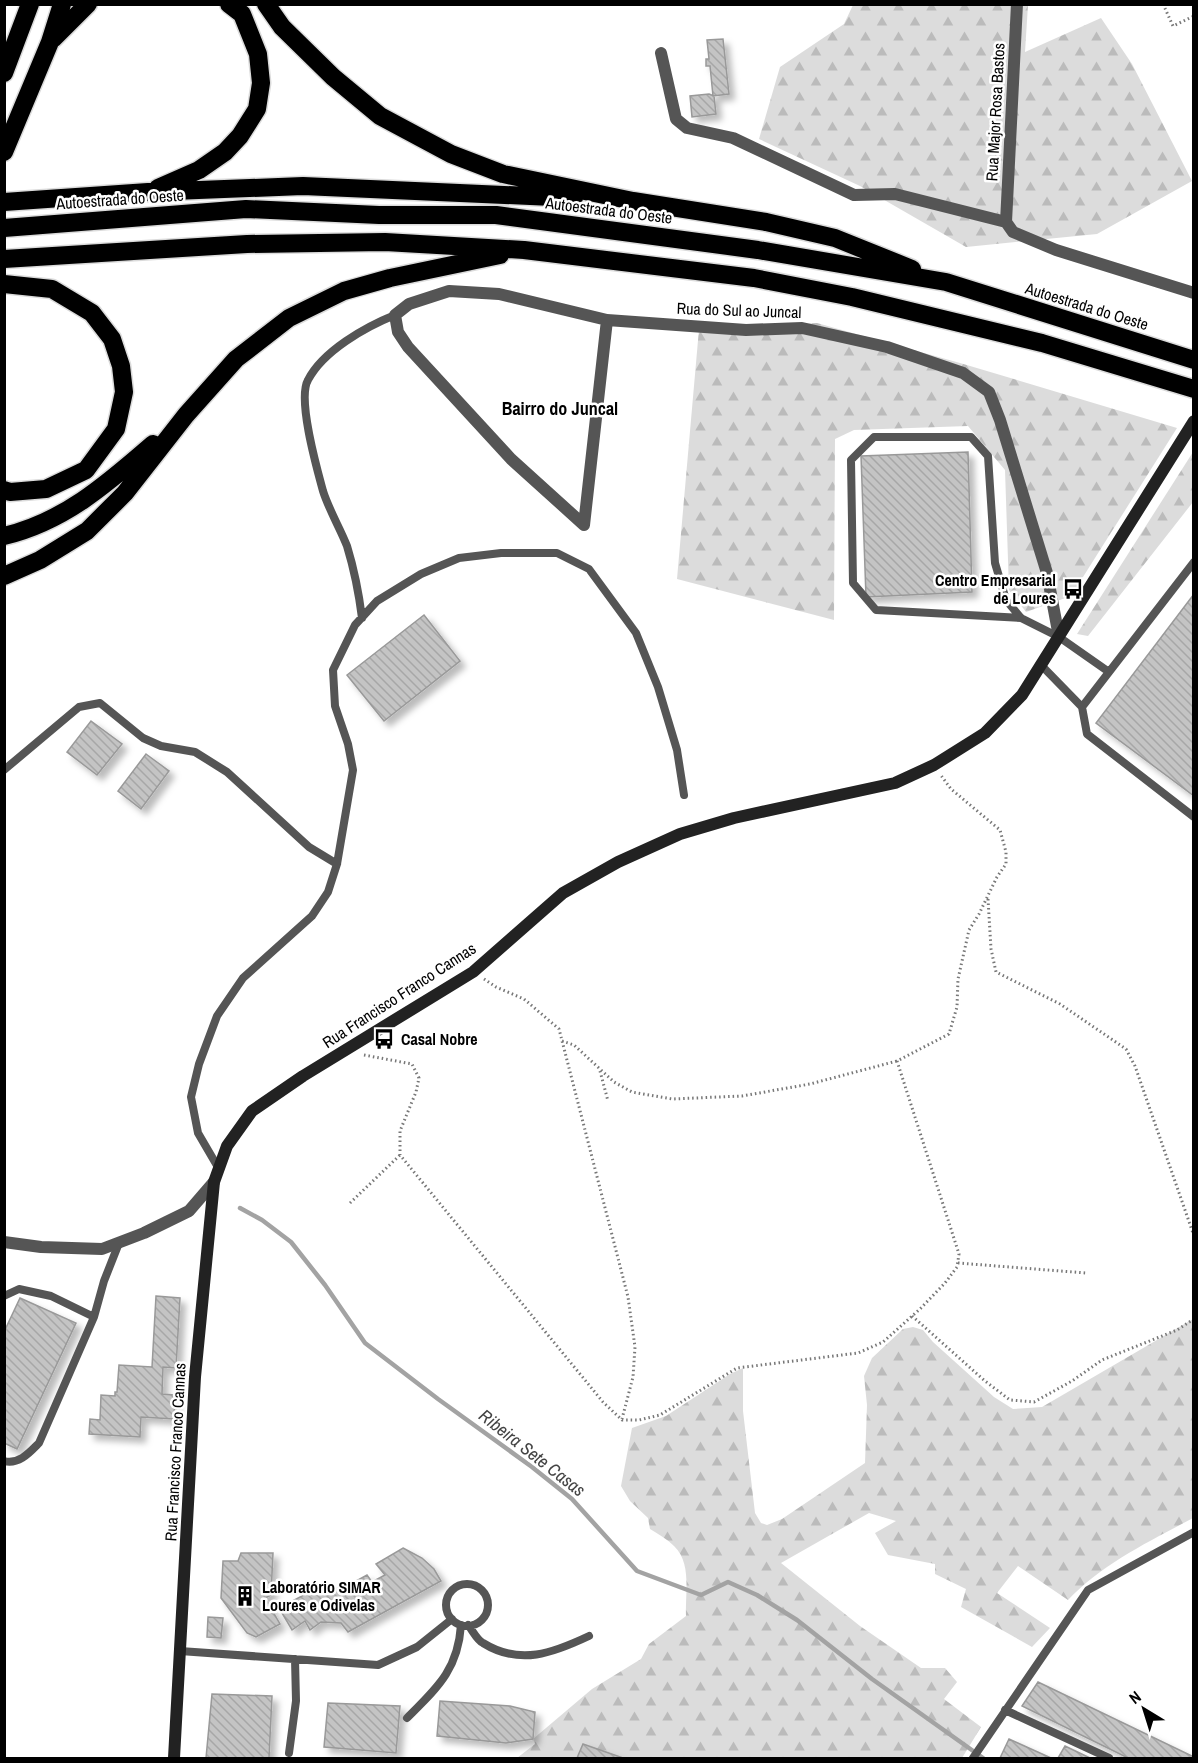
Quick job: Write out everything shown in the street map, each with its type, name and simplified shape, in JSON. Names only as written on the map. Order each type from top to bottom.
[{"type":"highway","points":[[4,73],[30,4]]},
{"type":"highway","points":[[4,152],[50,42],[62,4]]},
{"type":"highway","points":[[50,42],[88,4]]},
{"type":"highway","points":[[148,192],[199,171],[225,153],[257,110],[261,83],[258,54],[243,14],[229,4]]},
{"type":"highway","points":[[266,4],[282,27],[325,69],[380,116],[451,154],[503,174],[633,201],[766,222],[835,238],[946,282]]},
{"type":"highway","points":[[4,202],[148,192],[303,186],[633,201]]},
{"type":"highway","name":"Autoestrada do Oeste","points":[[4,228],[246,209],[379,215],[496,215],[758,250],[946,282],[1192,359]]},
{"type":"highway","points":[[10,258],[247,244],[385,243],[524,250],[753,278],[852,297],[1042,343],[1188,387]]},
{"type":"highway","points":[[4,576],[40,560],[87,531],[124,493],[186,415],[237,359],[289,318],[344,291],[390,278],[524,250]]},
{"type":"highway","points":[[4,284],[52,289],[92,313],[112,339],[121,366],[124,392],[116,429],[86,470],[46,489],[10,492],[4,490]]},
{"type":"highway","points":[[4,536],[27,531],[65,513],[99,491],[186,415]]},
{"type":"street","name":"Rua Major Rosa Bastos","points":[[1006,222],[1017,4]]},
{"type":"street","points":[[662,53],[676,119],[687,128],[733,138],[854,195],[895,194],[1006,222],[1013,232],[1056,250],[1194,293]]},
{"type":"street","name":"Rua do Sul ao Juncal","points":[[394,315],[409,304],[449,291],[499,294],[607,320],[746,330],[802,328],[887,347],[963,373],[989,392],[1000,420],[1047,573],[1059,638]]},
{"type":"street","points":[[394,315],[398,332],[408,347],[511,459],[584,525],[607,320]]},
{"type":"street","name":"Rua Francisco Franco Cannas","points":[[174,1758],[195,1377],[216,1176],[227,1146],[252,1111],[303,1076],[473,972],[563,893],[618,862],[680,834],[734,818],[895,783],[934,765],[985,733],[1022,695],[1194,421]]},
{"type":"street","points":[[4,1242],[41,1247],[102,1249],[189,1211],[216,1176]]},
{"type":"lane","points":[[362,618],[358,589],[346,546],[324,492],[306,420],[304,410],[306,381],[324,358],[368,326],[394,315]]},
{"type":"lane","points":[[1021,618],[876,610],[853,583],[851,460],[874,437],[971,437],[988,456],[995,563],[1006,600],[1021,618],[1059,638],[1110,672]]},
{"type":"lane","points":[[216,1176],[198,1133],[191,1097],[199,1064],[217,1016],[243,978],[312,916],[328,892],[337,864],[353,770],[348,744],[335,706],[333,670],[355,625],[377,601],[421,574],[459,558],[501,553],[556,553],[589,569],[636,633],[658,687],[677,750],[684,795]]},
{"type":"lane","points":[[1082,707],[1194,562]]},
{"type":"lane","points":[[1041,665],[1082,707],[1087,734],[1194,817]]},
{"type":"lane","points":[[4,770],[79,707],[100,704],[142,738],[161,746],[195,752],[226,772],[309,847],[337,864]]},
{"type":"lane","points":[[4,1461],[9,1463],[24,1458],[39,1443],[94,1317],[104,1281],[119,1243]]},
{"type":"lane","points":[[4,1296],[19,1289],[51,1296],[94,1317]]},
{"type":"lane","points":[[973,1758],[1088,1590],[1194,1532]]},
{"type":"lane","points":[[465,1625],[481,1620],[488,1608],[485,1594],[475,1585],[461,1585],[450,1593],[446,1606],[452,1619],[465,1625],[481,1642],[502,1652],[532,1657],[560,1650],[589,1636]]},
{"type":"lane","points":[[180,1651],[378,1665],[417,1647],[452,1619]]},
{"type":"lane","points":[[407,1718],[449,1671],[460,1646],[465,1625]]},
{"type":"lane","points":[[289,1753],[296,1701],[295,1659]]},
{"type":"lane","points":[[1005,1710],[1108,1758]]},
{"type":"path","points":[[1163,4],[1173,26],[1194,16]]},
{"type":"path","points":[[562,1041],[574,1045],[614,1082],[632,1092],[672,1099],[753,1094],[810,1084],[897,1060],[949,1034],[957,1007],[958,979],[969,930],[1006,864],[1006,852],[1000,830],[951,789],[934,765]]},
{"type":"path","points":[[988,896],[991,949],[996,972],[1060,1004],[1126,1049],[1135,1066],[1194,1236]]},
{"type":"path","points":[[473,972],[496,987],[524,999],[559,1029],[628,1297],[635,1347],[633,1377],[622,1420]]},
{"type":"path","points":[[345,1050],[412,1064],[419,1078],[416,1092],[400,1131],[400,1155],[603,1402],[622,1420],[639,1420],[660,1415],[737,1368],[858,1353],[883,1342],[945,1283],[957,1268],[959,1254],[897,1060]]},
{"type":"path","points":[[600,1069],[608,1101]]},
{"type":"path","points":[[350,1203],[400,1155]]},
{"type":"path","points":[[957,1263],[1086,1273]]},
{"type":"path","points":[[912,1316],[985,1381],[1010,1400],[1034,1401],[1072,1381],[1102,1360],[1177,1330],[1194,1319]]},
{"type":"green space","points":[[853,5],[1028,5],[1025,52],[1101,18],[1132,64],[1192,181],[1097,234],[966,247],[860,186],[759,139],[780,67],[844,24]]},
{"type":"green space","points":[[817,323],[1177,428],[1071,596],[1026,612],[1009,590],[1005,470],[968,426],[854,430],[835,439],[834,620],[677,579],[699,329]]},
{"type":"green space","points":[[1193,452],[1193,502],[1088,636],[1077,634]]},
{"type":"green space","points":[[1193,1319],[1193,1518],[1111,1564],[1068,1600],[1018,1566],[997,1593],[1050,1628],[1032,1647],[961,1607],[966,1589],[935,1574],[935,1564],[888,1555],[875,1533],[896,1521],[869,1513],[781,1563],[860,1626],[921,1668],[945,1668],[957,1682],[944,1699],[981,1727],[962,1758],[623,1758],[583,1744],[577,1758],[517,1758],[535,1744],[533,1739],[592,1689],[641,1659],[649,1644],[686,1616],[686,1579],[680,1553],[668,1541],[650,1529],[648,1518],[630,1501],[621,1486],[632,1428],[666,1416],[743,1368],[743,1411],[755,1513],[761,1523],[767,1525],[782,1519],[865,1463],[867,1405],[864,1376],[872,1358],[903,1329],[913,1327],[923,1330],[933,1342],[994,1397],[1013,1409],[1042,1407]]},
{"type":"building","points":[[723,39],[729,94],[713,96],[710,66],[706,66],[706,59],[709,59],[707,40]]},
{"type":"building","points":[[709,94],[714,96],[716,114],[692,117],[690,96]]},
{"type":"building","points":[[968,452],[972,592],[866,597],[861,456]]},
{"type":"building","points":[[1194,594],[1194,796],[1096,723]]},
{"type":"building","points":[[424,615],[460,661],[384,721],[347,675]]},
{"type":"building","points":[[91,721],[122,744],[97,775],[67,752]]},
{"type":"building","points":[[146,754],[169,771],[141,809],[118,791]]},
{"type":"building","points":[[156,1296],[180,1298],[176,1368],[163,1367],[162,1394],[175,1395],[174,1419],[141,1417],[140,1437],[89,1434],[90,1419],[100,1420],[101,1395],[115,1396],[117,1392],[119,1365],[152,1367]]},
{"type":"building","points":[[20,1298],[76,1323],[17,1449],[4,1443],[4,1332]]},
{"type":"building","points":[[403,1548],[422,1558],[434,1569],[441,1581],[348,1632],[341,1623],[321,1622],[310,1630],[305,1621],[292,1630],[279,1608],[319,1587],[322,1592],[334,1586],[336,1589],[367,1575],[372,1582],[385,1575],[376,1564]]},
{"type":"building","name":"Laboratório SIMAR Loures e Odivelas","points":[[241,1553],[273,1553],[271,1595],[265,1598],[280,1624],[256,1637],[247,1633],[221,1598],[223,1561],[238,1561]]},
{"type":"building","points":[[208,1617],[223,1618],[221,1638],[207,1637]]},
{"type":"building","points":[[1038,1682],[1194,1758],[1128,1758],[1022,1706]]},
{"type":"building","points":[[212,1694],[272,1696],[269,1758],[206,1758]]},
{"type":"building","points":[[440,1701],[510,1706],[535,1712],[533,1739],[506,1743],[437,1736]]},
{"type":"building","points":[[328,1703],[400,1706],[396,1753],[324,1747]]},
{"type":"building","points":[[1009,1739],[1051,1758],[1000,1758]]},
{"type":"building","points":[[583,1744],[623,1758],[577,1758]]},
{"type":"building","points":[[1065,1746],[1090,1758],[1058,1758]]},
{"type":"waterway","name":"Ribeira Sete Casas","points":[[240,1208],[262,1220],[291,1242],[325,1285],[365,1343],[572,1499],[637,1571],[701,1595],[728,1582],[757,1595],[797,1620],[872,1679],[983,1758]]},
{"type":"place","name":"Centro Empresarial de Loures","points":[[1073,589]]},
{"type":"place","name":"Casal Nobre","points":[[384,1039]]},
{"type":"place","name":"Laboratório SIMAR Loures e Odivelas","points":[[245,1596]]},
{"type":"district","name":"Bairro do Juncal","points":[[560,409]]}]
